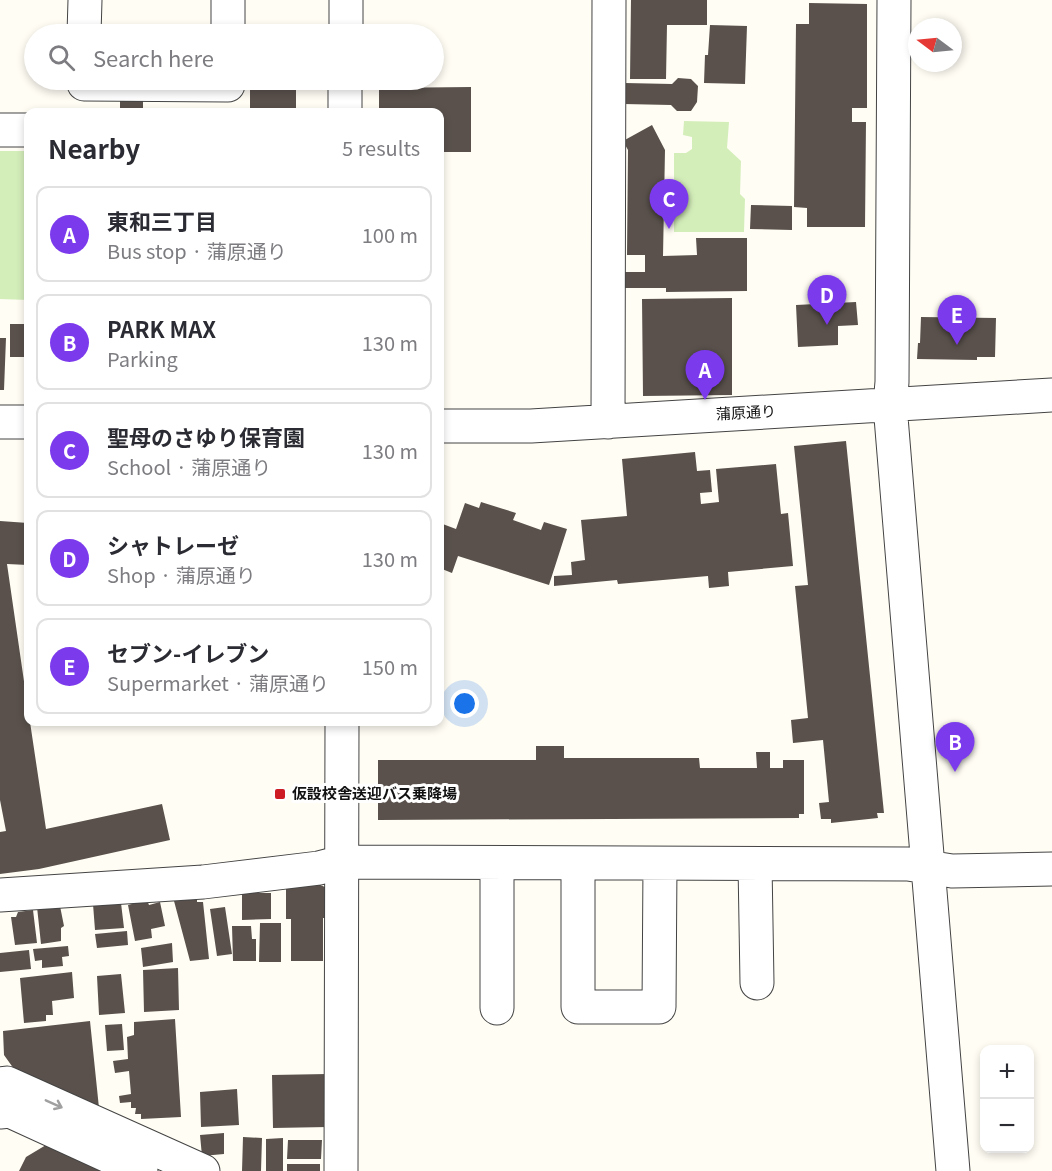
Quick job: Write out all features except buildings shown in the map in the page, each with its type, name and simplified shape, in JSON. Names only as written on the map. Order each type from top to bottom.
[{"type":"street","points":[[84,0],[84,24]]},
{"type":"street","points":[[228,0],[228,24]]},
{"type":"street","points":[[346,0],[346,24]]},
{"type":"street","points":[[608,422],[609,0]]},
{"type":"street","points":[[894,0],[890,405],[953,1171]]},
{"type":"street","points":[[345,90],[345,108]]},
{"type":"street","points":[[84,92],[228,92]]},
{"type":"street","points":[[0,130],[24,130]]},
{"type":"street","name":"蒲原通り","points":[[444,426],[531,426],[1052,395]]},
{"type":"street","points":[[0,422],[24,422]]},
{"type":"street","points":[[341,1171],[342,726]]},
{"type":"street","points":[[0,895],[203,882],[319,868],[342,862],[908,864],[952,871],[1052,868]]},
{"type":"street","points":[[497,863],[497,1008]]},
{"type":"street","points":[[578,863],[578,1007],[659,1007],[660,864]]},
{"type":"street","points":[[755,864],[757,983]]},
{"type":"street","points":[[0,1084],[7,1083],[203,1171]]},
{"type":"street","points":[[0,1112],[10,1111],[141,1171]]},
{"type":"green space","points":[[684,121],[729,122],[727,148],[741,161],[740,194],[745,199],[744,232],[674,232],[674,153],[686,153],[692,149],[692,137],[683,135]]},
{"type":"green space","points":[[0,151],[24,151],[24,300],[0,299]]},
{"type":"place","name":"聖母のさゆり保育園","points":[[669,229]]},
{"type":"place","name":"シャトレーゼ","points":[[827,325]]},
{"type":"place","name":"セブン-イレブン","points":[[957,345]]},
{"type":"place","name":"東和三丁目","points":[[705,400]]},
{"type":"place","name":"PARK MAX","points":[[955,772]]},
{"type":"place","name":"仮設校舎送迎バス乗降場","points":[[280,794]]}]
